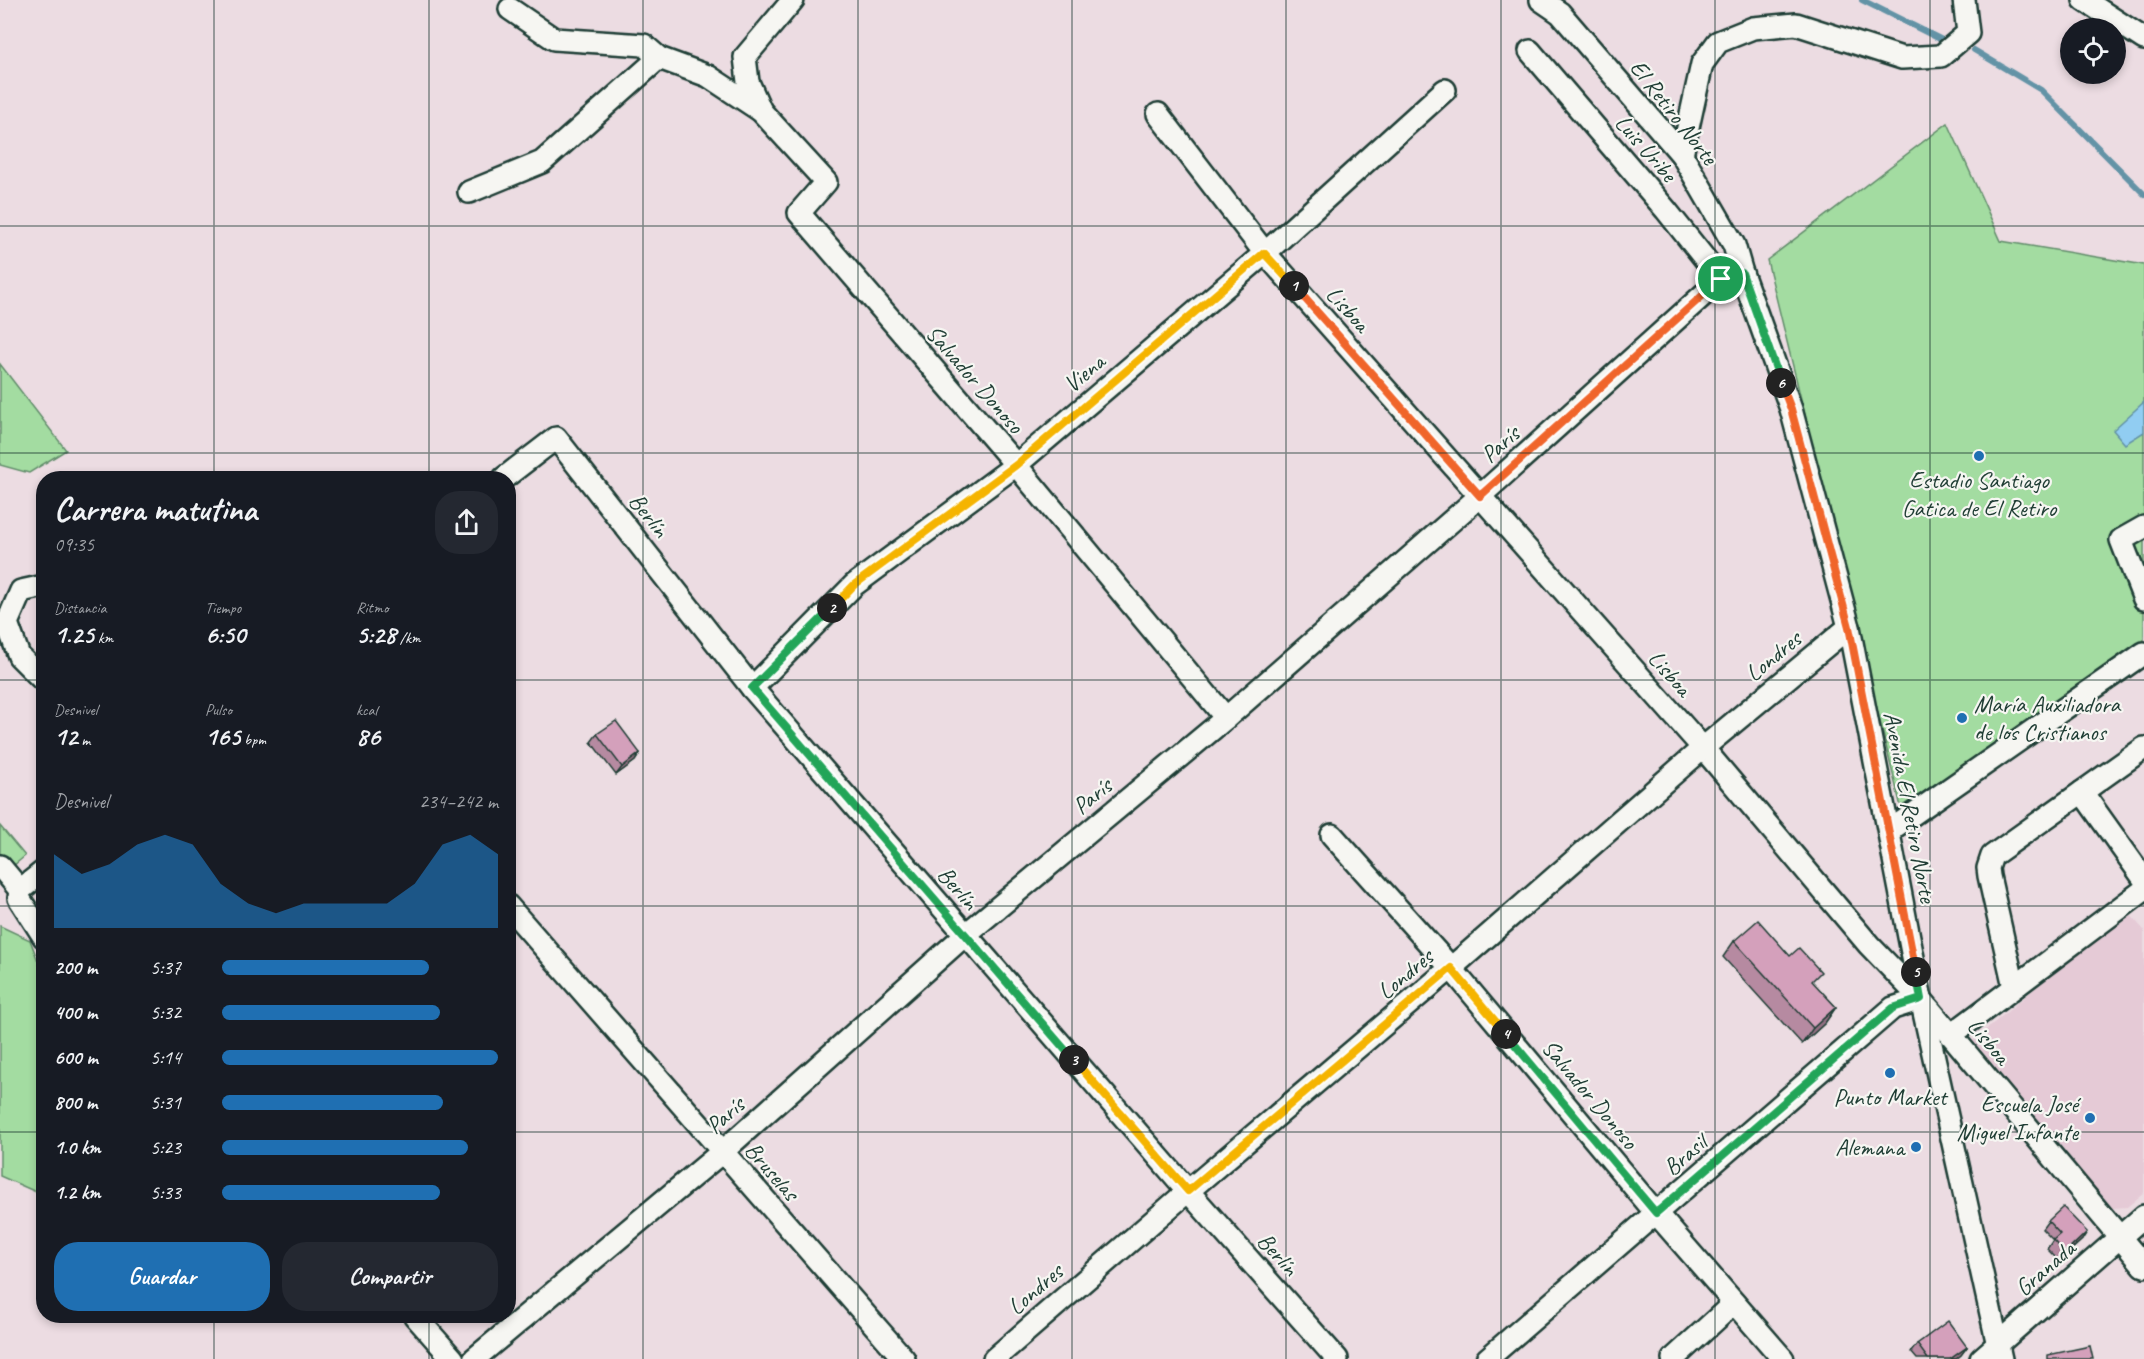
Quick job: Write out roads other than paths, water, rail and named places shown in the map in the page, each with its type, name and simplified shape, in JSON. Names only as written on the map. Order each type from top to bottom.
[{"type":"street","points":[[761,111],[748,82],[745,57],[793,0]]},
{"type":"street","name":"El Retiro Norte","points":[[1542,0],[1560,13],[1682,155],[1734,245],[1742,273]]},
{"type":"street","points":[[1682,155],[1701,64],[1718,42],[1753,28],[1796,24],[1902,58],[1941,56],[1968,33],[1965,0]]},
{"type":"street","points":[[2084,0],[2144,39]]},
{"type":"street","points":[[510,9],[554,39],[644,45],[659,58],[708,76],[761,111]]},
{"type":"street","name":"Luis Uribe","points":[[1530,51],[1666,210],[1721,279]]},
{"type":"street","points":[[468,192],[542,162],[659,58]]},
{"type":"street","name":"Viena","points":[[752,688],[854,585],[1016,465],[1264,253],[1445,90]]},
{"type":"street","name":"Salvador Donoso","points":[[761,111],[826,182],[799,213],[1016,465],[1226,718]]},
{"type":"street","name":"Lisboa","points":[[1158,114],[1264,253],[1703,748],[1869,945],[1921,999],[2144,1266]]},
{"type":"street","name":"París","points":[[474,1359],[722,1152],[965,935],[1226,718],[1480,496],[1721,279],[1742,273]]},
{"type":"street","name":"Avenida El Retiro Norte","points":[[1742,273],[1791,409],[1849,627],[1921,999],[1999,1351]]},
{"type":"street","name":"Berlín","points":[[513,471],[556,438],[752,688],[1188,1191],[1337,1359]]},
{"type":"street","points":[[2144,526],[2121,540],[2144,599]]},
{"type":"street","points":[[36,588],[21,591],[7,623],[19,656],[36,673]]},
{"type":"street","name":"Londres","points":[[994,1359],[1451,968],[1703,748],[1849,627]]},
{"type":"street","points":[[1889,831],[2144,653]]},
{"type":"street","points":[[2014,987],[1989,876],[1990,862],[1996,852],[2144,748]]},
{"type":"street","points":[[2082,792],[2144,879]]},
{"type":"street","name":"Salvador Donoso","points":[[1332,836],[1451,968],[1656,1213],[1783,1359]]},
{"type":"street","points":[[0,866],[20,890]]},
{"type":"street","points":[[36,877],[20,890],[19,898],[36,925]]},
{"type":"street","points":[[1951,1035],[2144,890]]},
{"type":"street","name":"Bruselas","points":[[516,915],[904,1359]]},
{"type":"street","name":"Brasil","points":[[1498,1356],[1656,1213],[1893,1008],[1921,999]]},
{"type":"street","name":"Granada","points":[[1981,1359],[1999,1351],[2144,1216]]},
{"type":"street","points":[[1673,1359],[1734,1303]]},
{"type":"street","points":[[421,1323],[453,1359]]},
{"type":"water","points":[[2144,402],[2144,432],[2125,444],[2113,430]]},
{"type":"waterway","points":[[1862,0],[1942,40]]},
{"type":"waterway","points":[[1974,50],[2041,90],[2144,194]]},
{"type":"place","name":"Estadio Santiago Gatica de El Retiro","points":[[1979,456]]},
{"type":"place","name":"María Auxiliadora de los Cristianos","points":[[1962,718]]},
{"type":"place","name":"Punto Market","points":[[1890,1073]]},
{"type":"place","name":"Escuela José Miguel Infante","points":[[2090,1118]]},
{"type":"place","name":"Alemana","points":[[1916,1147]]}]
